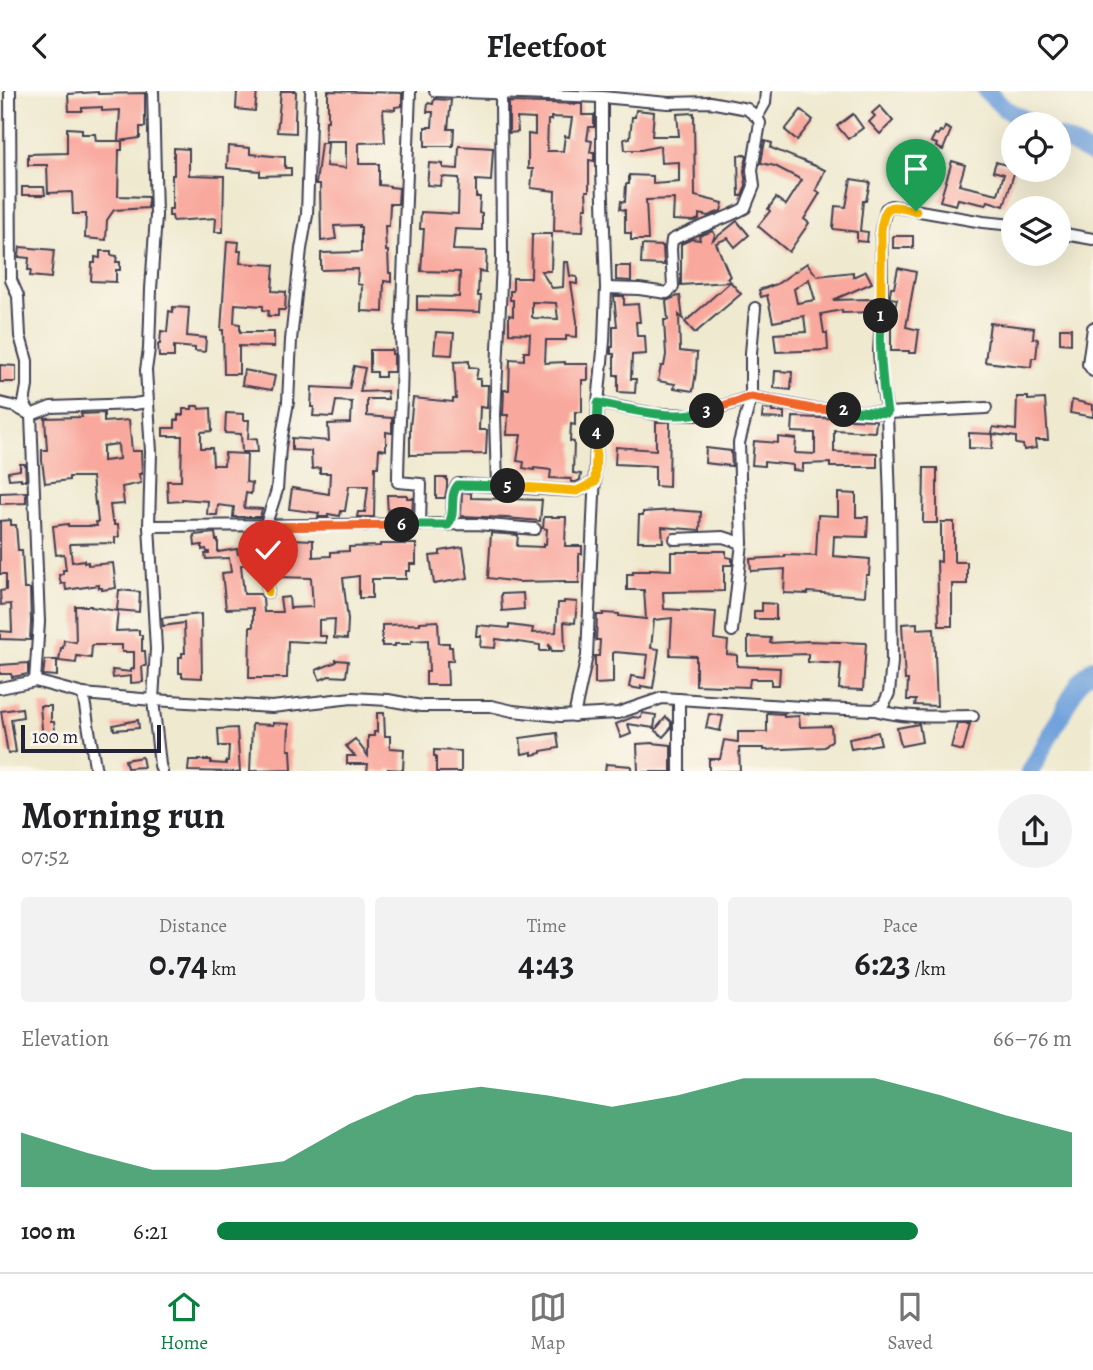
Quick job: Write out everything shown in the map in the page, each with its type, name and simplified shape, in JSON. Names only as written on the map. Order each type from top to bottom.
[{"type":"street","points":[[10,91],[5,173],[11,280],[18,296],[20,336],[27,361],[24,403],[31,415],[39,622],[35,681]]},
{"type":"street","points":[[153,91],[156,216],[146,370],[152,452],[149,526],[156,649],[153,700],[162,771]]},
{"type":"street","points":[[268,592],[265,527],[277,490],[280,447],[288,402],[291,340],[307,215],[311,91]]},
{"type":"street","points":[[410,91],[398,482],[421,484],[421,525]]},
{"type":"street","points":[[435,91],[603,97],[668,103],[710,102],[747,109],[757,117],[760,123],[752,170],[754,186],[745,208],[672,240],[673,287],[667,293],[606,288]]},
{"type":"street","points":[[757,117],[765,103],[766,91]]},
{"type":"street","points":[[497,485],[495,415],[502,261],[501,93]]},
{"type":"street","points":[[574,716],[587,656],[598,403],[604,341],[606,288],[602,170],[603,97]]},
{"type":"street","points":[[747,109],[765,103]]},
{"type":"street","points":[[875,710],[884,703],[889,693],[892,662],[887,413],[879,352],[882,299],[881,229],[886,209],[891,207],[1001,224]]},
{"type":"street","points":[[1071,235],[1093,239]]},
{"type":"street","points":[[732,631],[742,543],[739,443],[751,397],[755,308]]},
{"type":"street","points":[[1093,328],[1088,359],[1093,371]]},
{"type":"street","points":[[598,403],[654,414],[696,415],[751,397],[812,409],[887,413],[985,408]]},
{"type":"street","points":[[0,403],[31,415],[51,407],[147,402]]},
{"type":"street","points":[[448,525],[452,519],[453,491],[458,485],[577,491],[595,482]]},
{"type":"street","points":[[577,491],[593,508]]},
{"type":"street","points":[[149,526],[477,524],[535,529]]},
{"type":"street","points":[[675,539],[723,537],[742,543]]},
{"type":"street","points":[[0,688],[35,681],[83,694],[153,700],[272,707],[352,698],[388,700],[421,706],[491,706],[513,712],[560,716],[618,713],[662,698],[875,710],[893,715],[921,717],[974,716]]},
{"type":"street","points":[[83,694],[96,771]]},
{"type":"street","points":[[679,699],[679,771]]},
{"type":"building","points":[[237,91],[257,91],[255,111],[236,109]]},
{"type":"building","points":[[281,91],[296,91],[296,133],[277,132]]},
{"type":"building","points":[[328,91],[402,93],[402,106],[395,107],[395,110],[383,109],[385,142],[359,143],[359,164],[379,164],[379,185],[399,188],[398,204],[390,204],[389,226],[385,226],[391,282],[384,281],[383,312],[361,311],[362,285],[357,284],[358,269],[321,270],[321,253],[361,252],[359,225],[334,226],[336,239],[321,241],[320,184],[316,184],[321,143],[328,143],[326,166],[346,168],[346,141],[325,141]]},
{"type":"building","points":[[145,93],[145,127],[140,127],[140,138],[119,141],[122,141],[122,150],[119,150],[118,196],[148,197],[148,208],[114,210],[107,220],[106,240],[85,238],[86,214],[73,214],[72,192],[48,193],[47,165],[28,165],[28,154],[67,153],[67,128],[82,129],[82,134],[95,134],[96,141],[118,141],[120,110],[102,111],[102,107],[69,111],[68,94]]},
{"type":"building","points":[[434,99],[451,100],[448,129],[454,129],[453,146],[425,146],[425,127],[432,127],[433,112],[427,112],[428,103],[433,104]]},
{"type":"building","points":[[509,102],[582,104],[582,115],[594,115],[594,127],[589,127],[587,140],[592,141],[590,152],[594,152],[594,161],[589,160],[589,191],[586,191],[587,208],[584,208],[583,232],[554,231],[555,191],[531,188],[533,169],[528,169],[528,134],[535,135],[535,119],[517,118],[518,132],[509,133]],"holes":[[[551,117],[572,118],[569,137],[565,136],[563,151],[547,151],[548,120],[551,120]]]},
{"type":"building","points":[[880,106],[893,121],[880,134],[869,122],[875,116],[872,113]]},
{"type":"building","points":[[636,110],[654,112],[652,136],[679,136],[677,114],[694,113],[695,196],[723,203],[721,211],[708,216],[699,214],[699,219],[694,221],[673,220],[674,199],[646,200],[648,240],[631,240],[631,233],[625,233],[625,210],[620,209],[621,201],[625,202],[629,175],[653,176],[653,184],[679,182],[679,162],[661,163],[660,146],[625,150],[624,139],[630,138],[632,117],[635,117]]},
{"type":"building","points":[[801,110],[813,120],[797,140],[785,130]]},
{"type":"building","points":[[853,114],[863,128],[848,139],[837,126]]},
{"type":"building","points":[[945,127],[951,130],[943,150],[931,142],[935,134],[943,132]]},
{"type":"building","points":[[765,141],[772,143],[771,148],[825,170],[816,190],[820,193],[804,219],[809,223],[789,252],[758,226],[776,198],[786,205],[802,180],[775,166],[761,163]]},
{"type":"building","points":[[228,146],[250,148],[250,154],[285,157],[285,168],[291,168],[291,175],[260,176],[260,171],[227,168]]},
{"type":"building","points":[[459,146],[493,148],[491,181],[476,180],[482,230],[455,229],[453,250],[487,251],[486,272],[479,271],[480,312],[417,310],[417,296],[459,297],[460,272],[421,271],[424,229],[420,229],[421,212],[458,214],[459,178],[442,177],[441,186],[427,185],[429,163],[458,169]]},
{"type":"building","points":[[174,148],[189,149],[189,175],[224,176],[223,232],[215,232],[216,218],[173,221],[172,216],[169,216],[169,209],[172,209]]},
{"type":"building","points":[[738,155],[747,155],[744,171],[746,185],[742,196],[739,196]]},
{"type":"building","points":[[952,161],[965,165],[959,185],[998,194],[1002,182],[1011,182],[1007,196],[1001,196],[1001,205],[988,201],[986,205],[958,199],[956,205],[940,201]]},
{"type":"building","points":[[996,162],[1001,163],[1001,173],[993,171]]},
{"type":"building","points":[[851,179],[870,182],[866,201],[863,201],[860,231],[868,232],[867,242],[857,241],[857,232],[833,229],[835,206],[846,207]]},
{"type":"building","points":[[22,187],[44,187],[45,195],[22,195]]},
{"type":"building","points":[[737,221],[749,235],[735,247],[728,238],[716,243],[730,277],[727,278],[741,294],[695,333],[685,322],[730,282],[681,285],[681,244],[692,239],[700,240],[699,236],[713,231],[713,240]]},
{"type":"building","points":[[532,234],[552,234],[551,271],[541,271],[552,288],[563,287],[564,262],[568,262],[570,276],[577,277],[577,284],[571,283],[577,337],[546,340],[545,363],[588,364],[588,380],[582,380],[582,412],[575,412],[575,425],[571,424],[570,441],[574,442],[573,473],[581,474],[580,480],[576,482],[571,482],[571,479],[550,478],[551,470],[523,468],[524,462],[517,461],[521,435],[507,435],[508,415],[503,415],[504,390],[509,390],[510,359],[524,360],[524,352],[529,352],[530,334],[509,333],[509,315],[513,316],[510,291],[513,291],[513,278],[531,278]],"holes":[[[532,302],[556,303],[558,319],[532,317]]]},
{"type":"building","points":[[893,236],[913,236],[913,248],[893,248]]},
{"type":"building","points":[[227,241],[239,242],[240,263],[274,265],[272,291],[286,292],[285,310],[278,310],[278,316],[268,316],[269,311],[263,310],[263,306],[235,304],[234,323],[240,324],[240,332],[274,332],[274,347],[239,346],[239,374],[224,374],[221,330]]},
{"type":"building","points":[[642,245],[663,246],[664,265],[641,264]]},
{"type":"building","points":[[20,247],[54,250],[51,278],[30,276],[29,258],[19,257]]},
{"type":"building","points":[[100,251],[111,251],[111,255],[117,256],[116,262],[120,262],[120,270],[116,270],[116,282],[91,281],[92,263],[95,263],[95,257],[100,258]]},
{"type":"building","points":[[807,263],[817,276],[853,272],[853,277],[866,271],[872,283],[833,300],[872,299],[872,312],[842,313],[842,310],[821,314],[824,333],[827,333],[828,350],[776,352],[774,334],[806,332],[804,316],[773,322],[767,295],[761,297],[759,290],[777,284]],"holes":[[[809,279],[815,300],[797,303],[794,289]]]},
{"type":"building","points":[[616,266],[631,266],[631,281],[616,280]]},
{"type":"building","points":[[898,268],[916,272],[906,327],[919,330],[916,353],[891,351],[891,325],[897,299],[890,298],[890,294]]},
{"type":"building","points":[[614,296],[624,296],[624,305],[638,304],[640,322],[636,322],[637,336],[645,336],[646,354],[632,355],[631,379],[636,379],[635,393],[618,392],[618,375],[614,375],[614,354],[611,354],[611,347],[613,326],[617,326]]},
{"type":"building","points":[[680,296],[683,319],[679,315],[680,351],[697,353],[693,391],[674,388],[675,384],[658,381],[666,355],[666,301]]},
{"type":"building","points":[[173,307],[189,308],[187,336],[206,338],[205,352],[174,346],[174,357],[159,357],[161,331],[167,332],[169,311],[173,312]]},
{"type":"building","points":[[990,323],[1034,328],[1033,338],[1038,339],[1036,358],[1032,358],[1031,367],[985,362]]},
{"type":"building","points":[[1060,328],[1071,328],[1071,344],[1060,343]]},
{"type":"building","points":[[436,332],[454,333],[452,355],[434,354]]},
{"type":"building","points":[[370,350],[392,350],[394,372],[385,372],[385,377],[377,377],[377,372],[370,372]]},
{"type":"building","points":[[469,361],[469,367],[478,368],[476,379],[480,379],[480,385],[488,385],[487,408],[480,407],[479,430],[487,430],[486,454],[410,455],[413,398],[453,402],[453,399],[456,399],[454,362]]},
{"type":"building","points":[[0,365],[16,366],[16,382],[0,382]]},
{"type":"building","points":[[354,366],[365,368],[360,392],[387,391],[388,399],[367,399],[367,416],[392,418],[392,433],[386,432],[386,450],[379,449],[378,467],[375,467],[374,517],[357,517],[358,512],[365,512],[368,486],[349,486],[345,511],[341,511],[340,516],[328,514],[328,517],[318,517],[319,513],[289,509],[292,488],[329,494],[330,473],[320,473],[320,468],[312,469],[311,451],[292,450],[292,438],[329,441],[328,424],[350,423],[352,402],[336,401],[333,417],[313,416],[312,387],[349,389]]},
{"type":"building","points":[[244,370],[275,376],[272,390],[242,385]]},
{"type":"building","points":[[775,371],[792,372],[791,390],[774,388]]},
{"type":"building","points":[[1017,397],[1028,397],[1028,400],[1045,399],[1048,440],[1035,440],[1036,448],[1024,450],[1023,445],[1016,444],[1016,437],[993,434],[992,449],[969,448],[969,433],[992,434],[993,427],[1016,430]]},
{"type":"building","points":[[1072,400],[1093,405],[1093,417],[1070,413]]},
{"type":"building","points":[[192,406],[198,406],[199,409],[211,408],[212,431],[201,432],[201,448],[212,448],[213,465],[224,465],[225,453],[247,454],[246,482],[252,483],[251,494],[246,493],[244,508],[262,509],[260,517],[233,517],[234,507],[218,505],[217,515],[207,515],[208,501],[182,499],[168,502],[167,481],[181,481],[182,436],[163,436],[163,428],[175,428],[178,415],[183,415],[183,409],[192,409]]},
{"type":"building","points":[[763,409],[784,412],[784,419],[762,418]]},
{"type":"building","points":[[104,413],[104,422],[129,420],[132,451],[141,451],[141,483],[122,487],[124,504],[110,505],[112,521],[114,525],[118,525],[119,537],[115,537],[115,543],[70,544],[72,562],[84,560],[88,565],[113,563],[116,588],[102,590],[99,585],[66,590],[59,575],[66,570],[64,554],[56,555],[53,526],[97,526],[98,522],[92,477],[69,477],[69,480],[45,483],[42,450],[47,450],[45,418],[82,417],[81,414]],"holes":[[[118,444],[119,459],[103,461],[103,446]]]},
{"type":"building","points":[[226,413],[244,414],[244,420],[249,420],[248,439],[257,438],[258,452],[242,452],[241,434],[225,433]]},
{"type":"building","points":[[793,417],[876,420],[875,432],[834,430],[834,452],[877,453],[877,467],[803,464],[803,471],[793,470],[793,465],[764,462],[764,466],[752,465],[754,441],[778,443],[778,437],[796,439],[795,453],[815,454],[815,433],[792,432]]},
{"type":"building","points":[[656,422],[670,422],[669,487],[655,486],[655,466],[615,464],[616,447],[656,450]]},
{"type":"building","points":[[706,448],[731,451],[732,466],[705,463]]},
{"type":"building","points":[[20,464],[25,464],[26,480],[9,479],[8,472],[20,470]]},
{"type":"building","points":[[924,468],[937,468],[937,523],[923,523]]},
{"type":"building","points":[[436,478],[447,478],[445,498],[436,498]]},
{"type":"building","points":[[26,492],[26,503],[0,504],[0,493]]},
{"type":"building","points":[[462,492],[471,493],[471,498],[542,500],[540,521],[461,516]]},
{"type":"building","points":[[838,493],[856,494],[856,517],[868,517],[867,537],[834,536],[833,556],[870,559],[865,596],[784,593],[785,569],[751,571],[750,559],[785,555],[816,556],[818,515],[838,516]]},
{"type":"building","points":[[387,495],[407,495],[407,498],[413,498],[412,515],[388,516]]},
{"type":"building","points":[[643,512],[701,512],[700,530],[662,527],[663,542],[638,541],[639,515],[643,515]]},
{"type":"building","points":[[544,517],[566,517],[565,546],[582,546],[582,554],[579,554],[579,583],[518,582],[488,578],[491,533],[518,535],[517,546],[543,547],[543,544],[546,544],[547,529],[543,528]]},
{"type":"building","points":[[11,520],[11,525],[16,525],[18,550],[22,550],[24,589],[30,589],[30,640],[0,639],[0,631],[12,632],[11,604],[1,605],[0,592],[6,590],[6,574],[0,574],[0,521]]},
{"type":"building","points":[[941,522],[954,522],[954,562],[967,562],[967,584],[952,584],[952,626],[939,626],[937,561],[941,562]]},
{"type":"building","points":[[215,533],[218,552],[237,549],[238,554],[254,551],[256,563],[241,565],[244,594],[260,594],[264,612],[282,612],[280,598],[289,597],[290,608],[313,607],[311,578],[279,577],[281,541],[313,540],[313,557],[349,551],[349,547],[416,544],[416,564],[410,564],[406,579],[372,579],[372,598],[359,598],[359,576],[343,578],[348,620],[347,639],[334,638],[335,619],[319,620],[319,636],[326,636],[326,643],[288,641],[287,678],[249,678],[253,608],[226,609],[222,573],[231,572],[229,558],[206,559],[205,554],[209,552],[202,550],[202,545],[195,546],[194,535]]},
{"type":"building","points":[[463,547],[468,578],[434,584],[430,556],[440,555],[440,551]]},
{"type":"building","points":[[726,551],[726,557],[732,558],[732,565],[724,565],[724,591],[663,592],[664,609],[716,612],[714,639],[728,641],[727,654],[737,655],[737,666],[780,668],[779,685],[771,685],[771,679],[750,679],[749,687],[696,685],[696,656],[670,655],[672,618],[654,620],[651,648],[659,649],[653,688],[629,687],[631,676],[645,678],[648,655],[615,652],[613,683],[595,684],[595,656],[599,656],[600,640],[596,640],[597,615],[619,614],[646,619],[644,590],[627,590],[627,574],[650,569],[671,570],[671,552]]},
{"type":"building","points":[[119,590],[140,592],[139,612],[117,610]]},
{"type":"building","points":[[523,593],[524,609],[502,611],[501,594]]},
{"type":"building","points":[[577,602],[575,623],[564,622],[565,651],[552,651],[549,644],[549,651],[540,651],[540,645],[496,639],[495,648],[480,647],[481,636],[476,636],[477,625],[533,628],[532,633],[556,632],[558,603]]},
{"type":"building","points":[[762,603],[776,604],[776,619],[754,619],[754,611],[762,611]]},
{"type":"building","points":[[75,606],[118,611],[116,631],[139,630],[139,635],[142,635],[142,651],[145,651],[143,682],[131,683],[131,676],[113,678],[112,670],[131,672],[131,669],[134,669],[134,652],[122,652],[122,645],[92,645],[91,658],[77,656],[76,663],[59,661],[64,640],[76,642]]},
{"type":"building","points":[[201,614],[202,678],[182,677],[182,673],[179,673],[179,657],[185,653],[184,623],[163,626],[162,618]]},
{"type":"building","points":[[438,621],[439,643],[449,643],[453,661],[447,661],[448,685],[426,685],[426,672],[429,672],[428,640],[382,646],[382,625]]},
{"type":"building","points":[[917,623],[917,629],[934,628],[937,706],[915,705],[916,700],[907,700],[908,680],[905,680],[902,624]]},
{"type":"building","points":[[748,637],[771,638],[770,643],[866,643],[863,690],[839,689],[841,664],[808,662],[808,654],[748,656]]},
{"type":"building","points":[[45,660],[57,660],[57,676],[43,675]]},
{"type":"building","points":[[336,660],[348,661],[346,677],[329,676],[320,680],[316,670]]},
{"type":"building","points":[[28,663],[28,674],[12,677],[11,674],[0,674],[0,665]]},
{"type":"building","points":[[40,706],[51,706],[51,722],[54,722],[56,739],[43,740]]},
{"type":"building","points":[[22,708],[23,717],[11,719],[16,752],[8,754],[1,711]]},
{"type":"building","points":[[377,713],[384,713],[385,736],[390,736],[390,748],[404,749],[403,770],[367,771],[368,764],[347,764],[347,756],[355,756],[346,746],[355,739],[368,756],[368,736],[374,736],[374,732],[377,732]]},
{"type":"building","points":[[642,713],[656,715],[654,728],[628,724],[631,734],[621,738],[616,724],[633,717],[641,718]]},
{"type":"building","points":[[767,713],[784,714],[784,717],[799,716],[800,727],[831,726],[832,740],[825,747],[764,750],[739,748],[740,771],[709,771],[709,759],[720,759],[724,740],[738,742],[738,732],[767,732]]},
{"type":"building","points":[[709,714],[723,716],[720,731],[706,728]]},
{"type":"building","points":[[666,717],[671,722],[671,728],[663,737],[655,730]]},
{"type":"building","points":[[138,720],[139,728],[114,730],[113,725]]},
{"type":"building","points":[[252,724],[289,724],[288,750],[291,750],[292,770],[250,771]]},
{"type":"building","points":[[919,724],[922,742],[901,746],[897,728]]},
{"type":"building","points":[[957,724],[970,724],[963,751],[951,748]]},
{"type":"building","points":[[237,728],[240,771],[188,771],[189,760],[211,760],[211,763],[226,764],[229,746],[219,746],[218,729]]},
{"type":"building","points":[[878,732],[881,744],[851,749],[849,739]]},
{"type":"building","points":[[557,733],[559,748],[532,755],[532,752],[522,754],[520,738]]},
{"type":"building","points":[[637,744],[671,745],[671,771],[638,771]]},
{"type":"building","points":[[434,750],[461,751],[461,771],[436,771]]},
{"type":"building","points":[[142,757],[144,767],[127,768],[125,760]]},
{"type":"building","points":[[606,764],[631,766],[631,771],[605,771]]},
{"type":"waterway","points":[[986,91],[1011,112]]},
{"type":"waterway","points":[[1071,143],[1093,155]]},
{"type":"waterway","points":[[1031,771],[1079,682],[1093,668]]},
{"type":"route","points":[[268,592],[265,527],[448,525],[452,519],[453,491],[458,485],[577,491],[595,482],[598,403],[654,414],[696,415],[751,397],[812,409],[887,413],[879,352],[883,215],[886,209],[891,207],[916,211]]}]
